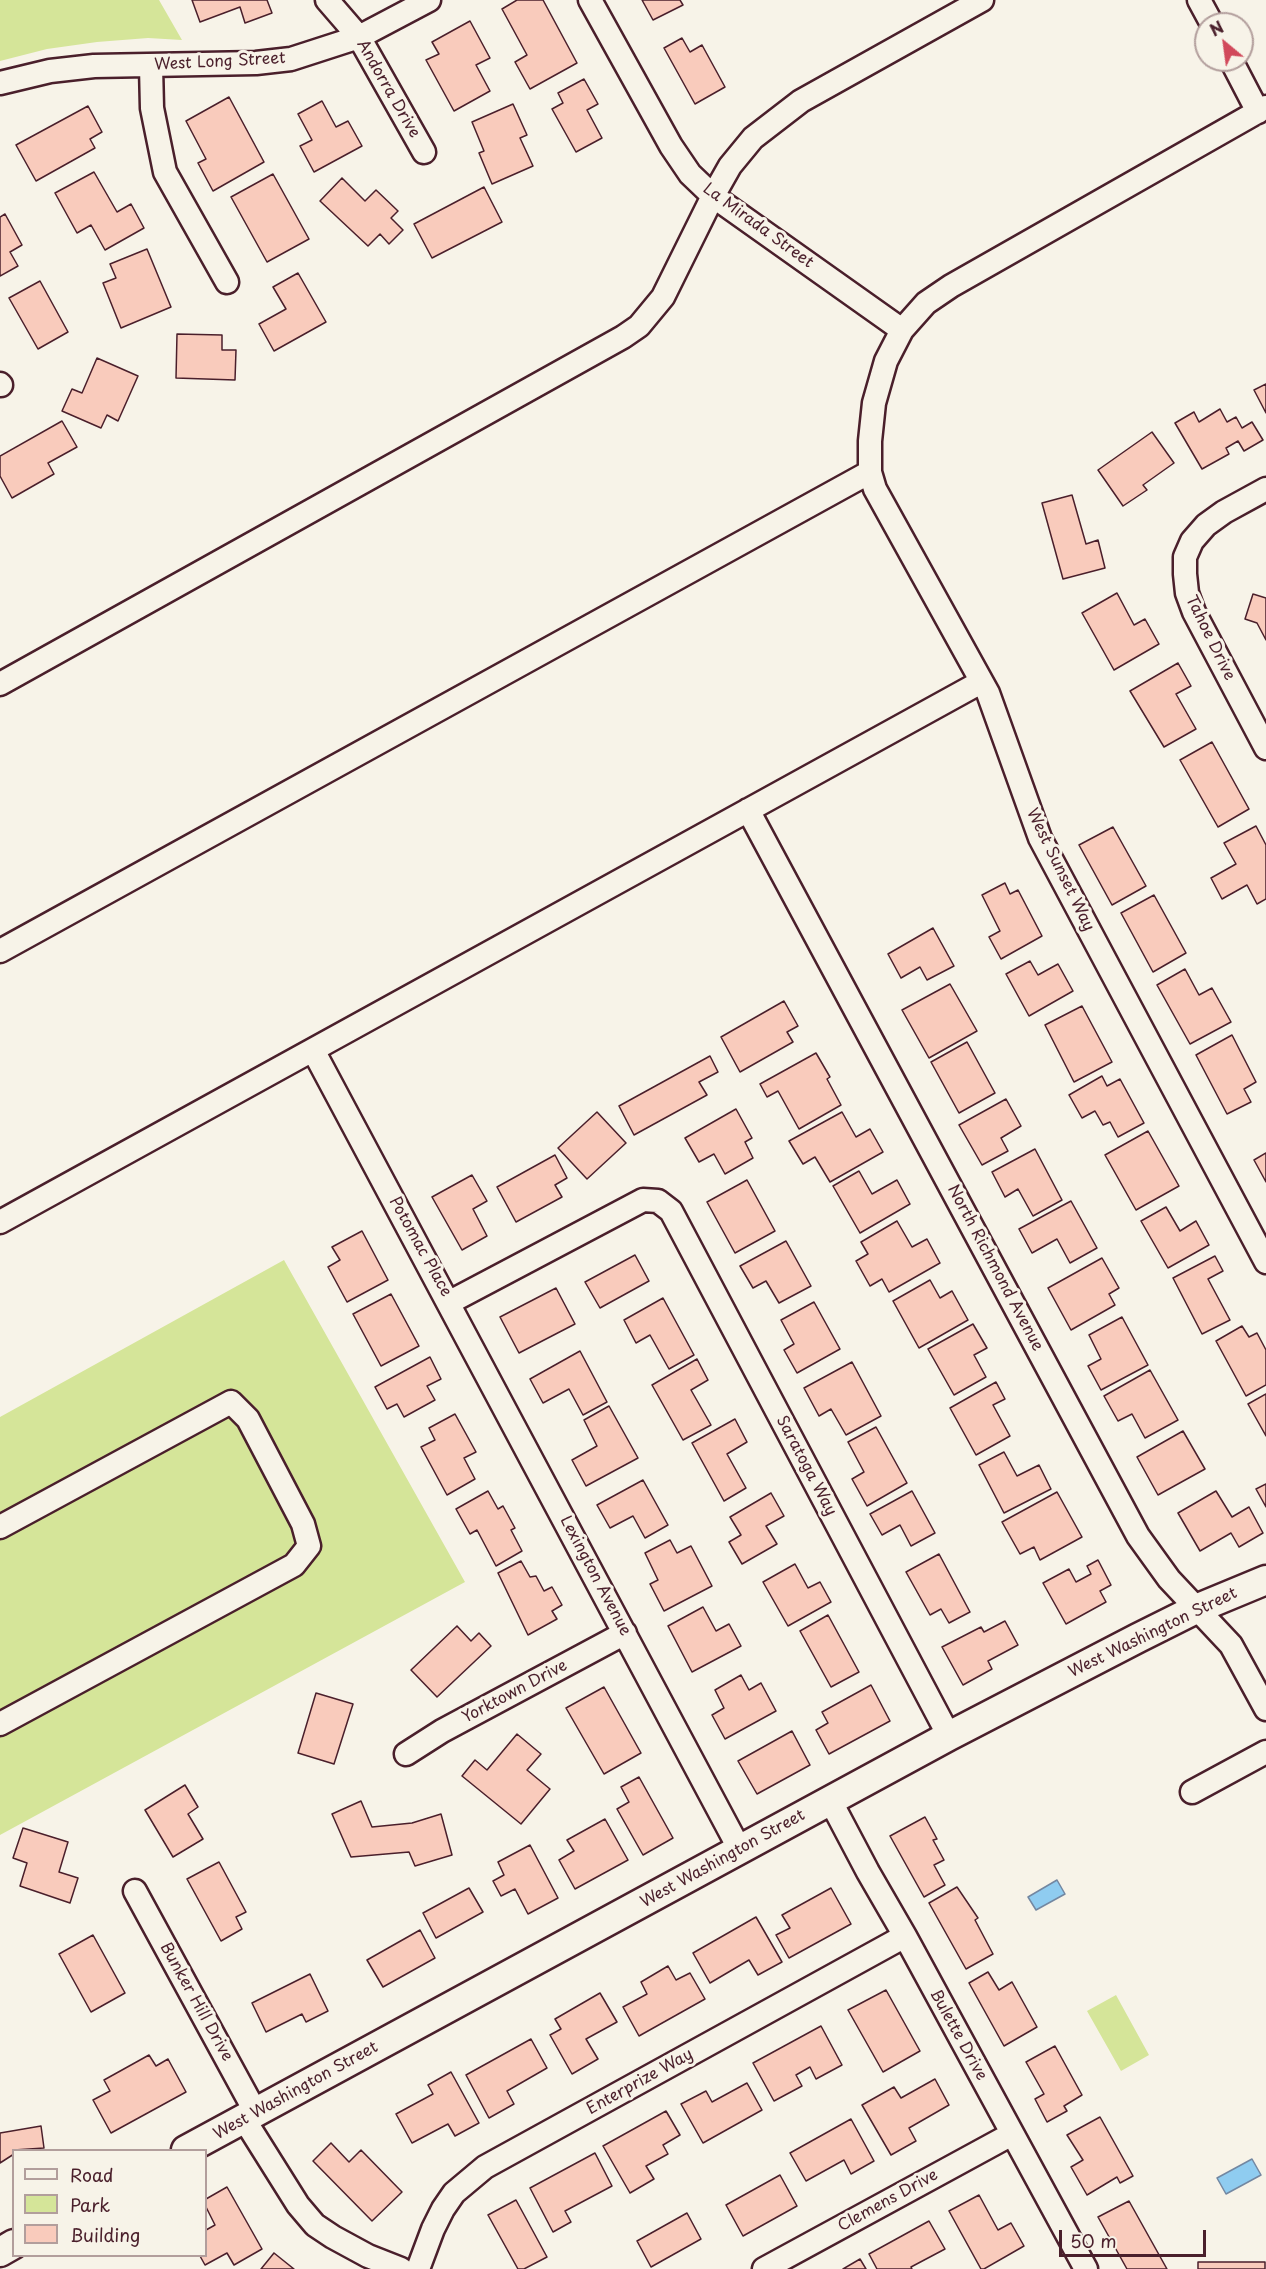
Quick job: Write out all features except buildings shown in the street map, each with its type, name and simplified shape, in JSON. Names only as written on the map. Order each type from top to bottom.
[{"type":"street","name":"Andorra Drive","points":[[327,0],[359,37],[424,152]]},
{"type":"street","name":"West Long Street","points":[[0,84],[50,71],[94,66],[256,63],[291,59],[359,37],[429,0]]},
{"type":"street","name":"La Mirada Street","points":[[590,0],[676,154],[690,174],[713,196],[902,330]]},
{"type":"street","points":[[0,684],[639,326],[663,297],[713,196],[741,151],[753,138],[783,113],[982,0]]},
{"type":"street","points":[[151,66],[152,108],[165,172],[227,282]]},
{"type":"street","points":[[0,951],[870,472],[874,403],[886,361],[902,330],[915,314],[937,294],[1262,109],[1239,72]]},
{"type":"street","name":"West Sunset Way","points":[[870,472],[875,489],[998,716],[1029,810],[1050,859],[1266,1262]]},
{"type":"street","name":"Tahoe Drive","points":[[1266,489],[1224,512],[1206,525],[1192,541],[1185,557],[1188,593],[1194,612],[1266,748]]},
{"type":"street","points":[[0,1222],[981,682]]},
{"type":"street","name":"North Richmond Avenue","points":[[748,810],[1138,1536],[1169,1580],[1231,1645],[1266,1709]]},
{"type":"street","name":"Potomac Place","points":[[313,1050],[450,1302],[643,1200],[658,1201]]},
{"type":"street","name":"Saratoga Way","points":[[658,1201],[671,1211],[949,1736]]},
{"type":"street","name":"Lexington Avenue","points":[[450,1302],[740,1850]]},
{"type":"street","points":[[0,1527],[231,1402],[248,1419],[303,1524],[309,1546],[294,1565],[0,1724]]},
{"type":"street","name":"West Washington Street","points":[[190,2149],[949,1736],[1197,1609],[1266,1580]]},
{"type":"street","name":"Yorktown Drive","points":[[406,1754],[442,1731],[625,1634]]},
{"type":"street","points":[[1192,1792],[1266,1752]]},
{"type":"street","name":"Bulette Drive","points":[[830,1800],[1086,2269]]},
{"type":"street","name":"Bunker Hill Drive","points":[[135,1891],[298,2205],[315,2224],[368,2256],[401,2269]]},
{"type":"street","name":"Enterprize Way","points":[[418,2269],[443,2209],[454,2193],[484,2168],[905,1936]]},
{"type":"street","name":"Clemens Drive","points":[[764,2269],[1012,2134]]},
{"type":"street","points":[[0,2264],[9,2269]]},
{"type":"green space","points":[[0,0],[159,0],[182,40],[148,38],[97,42],[47,49],[0,61]]},
{"type":"green space","points":[[284,1260],[465,1582],[0,1835],[0,1417]]},
{"type":"green space","points":[[1116,1995],[1149,2055],[1121,2071],[1087,2011]]},
{"type":"water","points":[[1057,1880],[1065,1894],[1036,1910],[1028,1897]]},
{"type":"water","points":[[1252,2159],[1261,2175],[1226,2194],[1217,2178]]}]
